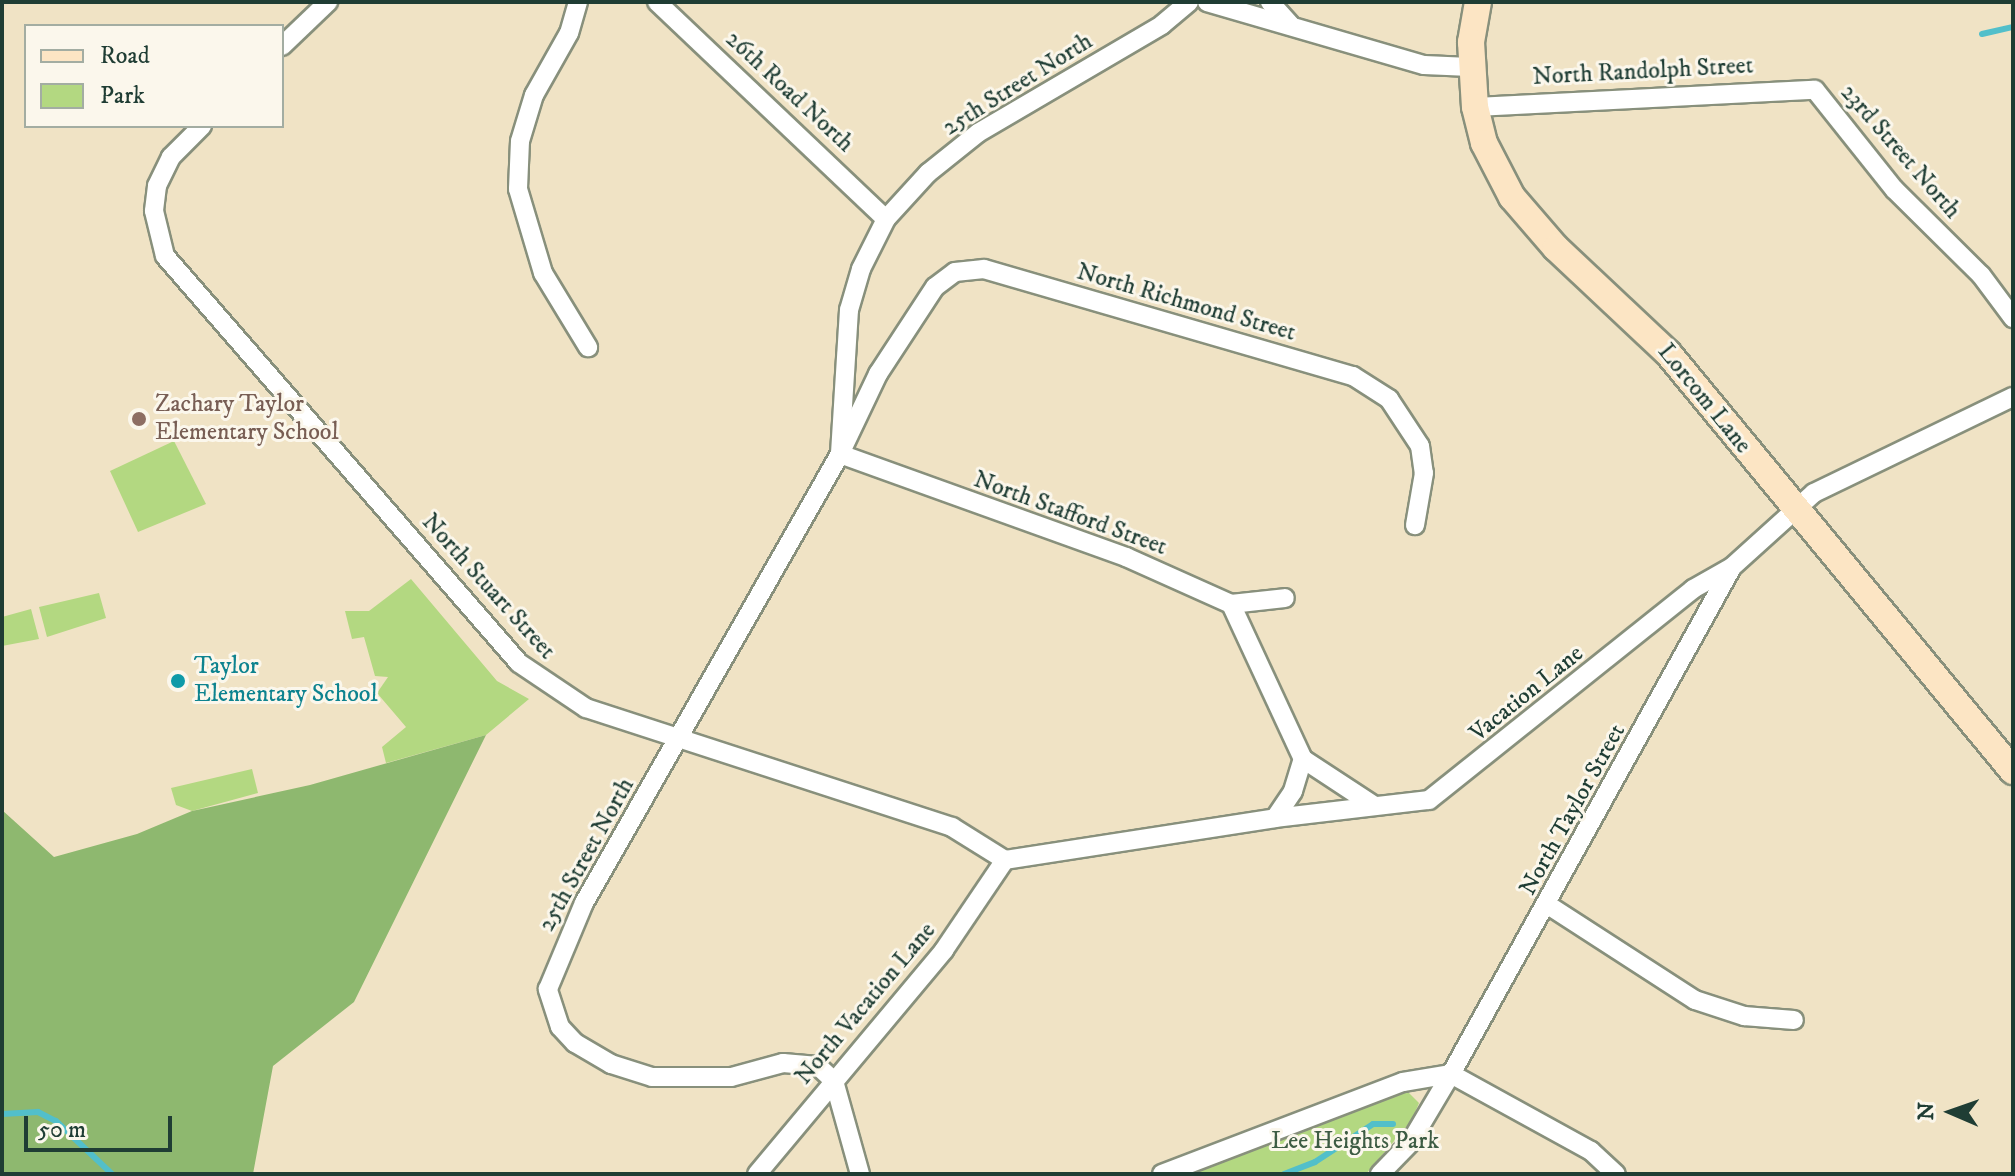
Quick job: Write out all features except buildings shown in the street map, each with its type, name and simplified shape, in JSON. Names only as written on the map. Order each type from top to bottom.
[{"type":"street","points":[[284,44],[328,2]]},
{"type":"street","points":[[578,2],[569,33],[534,95],[520,141],[518,189],[543,273],[588,347]]},
{"type":"street","name":"26th Road North","points":[[657,2],[886,219]]},
{"type":"street","name":"25th Street North","points":[[840,454],[849,310],[861,269],[886,219],[928,173],[978,133],[1150,32],[1189,2]]},
{"type":"street","points":[[1207,2],[1424,65],[1470,67]]},
{"type":"street","points":[[1270,2],[1290,24]]},
{"type":"street","name":"Lorcom Lane","points":[[1478,2],[1470,67],[1475,107],[1496,169],[1533,224],[1668,353],[1793,509],[2013,771]]},
{"type":"street","name":"North Randolph Street","points":[[1475,107],[1815,90]]},
{"type":"street","name":"23rd Street North","points":[[1815,90],[1894,189],[1981,275],[2013,318]]},
{"type":"street","name":"North Stuart Street","points":[[200,128],[171,157],[157,186],[154,211],[165,256],[519,663],[586,708],[952,827],[1005,860]]},
{"type":"street","name":"North Richmond Street","points":[[878,374],[935,287],[955,272],[984,269],[1353,376],[1389,399],[1420,446],[1424,473],[1415,525]]},
{"type":"street","name":"25th Street North","points":[[834,1081],[818,1066],[801,1062],[731,1077],[652,1077],[592,1055],[560,1027],[548,989],[557,959],[840,454],[878,374]]},
{"type":"street","name":"Vacation Lane","points":[[1005,860],[1275,818],[1429,800],[1693,589],[1732,567],[1793,509],[1827,485],[2013,397]]},
{"type":"street","name":"North Stafford Street","points":[[840,454],[1126,557],[1231,604]]},
{"type":"street","name":"North Taylor Street","points":[[1380,1174],[1410,1143],[1451,1074],[1548,905],[1732,567]]},
{"type":"street","points":[[1285,598],[1231,604],[1303,759],[1373,805]]},
{"type":"street","points":[[1275,818],[1293,791],[1303,759]]},
{"type":"street","name":"North Vacation Lane","points":[[757,1174],[944,950],[1005,860]]},
{"type":"street","points":[[1548,905],[1695,1000],[1744,1016],[1794,1020]]},
{"type":"street","points":[[1162,1174],[1403,1082],[1451,1074],[1591,1151],[1616,1174]]},
{"type":"street","points":[[834,1081],[860,1174]]},
{"type":"green space","points":[[174,441],[206,504],[138,532],[110,471]]},
{"type":"green space","points":[[411,579],[497,681],[529,699],[486,735],[386,763],[382,747],[406,727],[377,693],[388,677],[375,676],[364,637],[352,639],[345,611],[369,611]]},
{"type":"green space","points":[[99,593],[106,618],[47,637],[39,607]]},
{"type":"green space","points":[[31,609],[39,639],[2,646],[2,617]]},
{"type":"green space","points":[[486,735],[354,1002],[273,1066],[253,1174],[2,1174],[2,810],[54,857],[137,834],[192,811],[310,785]]},
{"type":"green space","points":[[252,769],[258,793],[192,811],[176,805],[171,788]]},
{"type":"green space","name":"Lee Heights Park","points":[[1406,1090],[1419,1103],[1412,1120],[1366,1174],[1190,1174]]},
{"type":"waterway","points":[[1982,34],[2013,27]]},
{"type":"waterway","points":[[2,1114],[38,1112],[56,1121],[112,1174]]},
{"type":"waterway","points":[[1284,1174],[1315,1162],[1373,1124],[1393,1124]]},
{"type":"place","name":"Zachary Taylor Elementary School","points":[[139,419]]},
{"type":"place","name":"Taylor Elementary School","points":[[178,681]]}]
